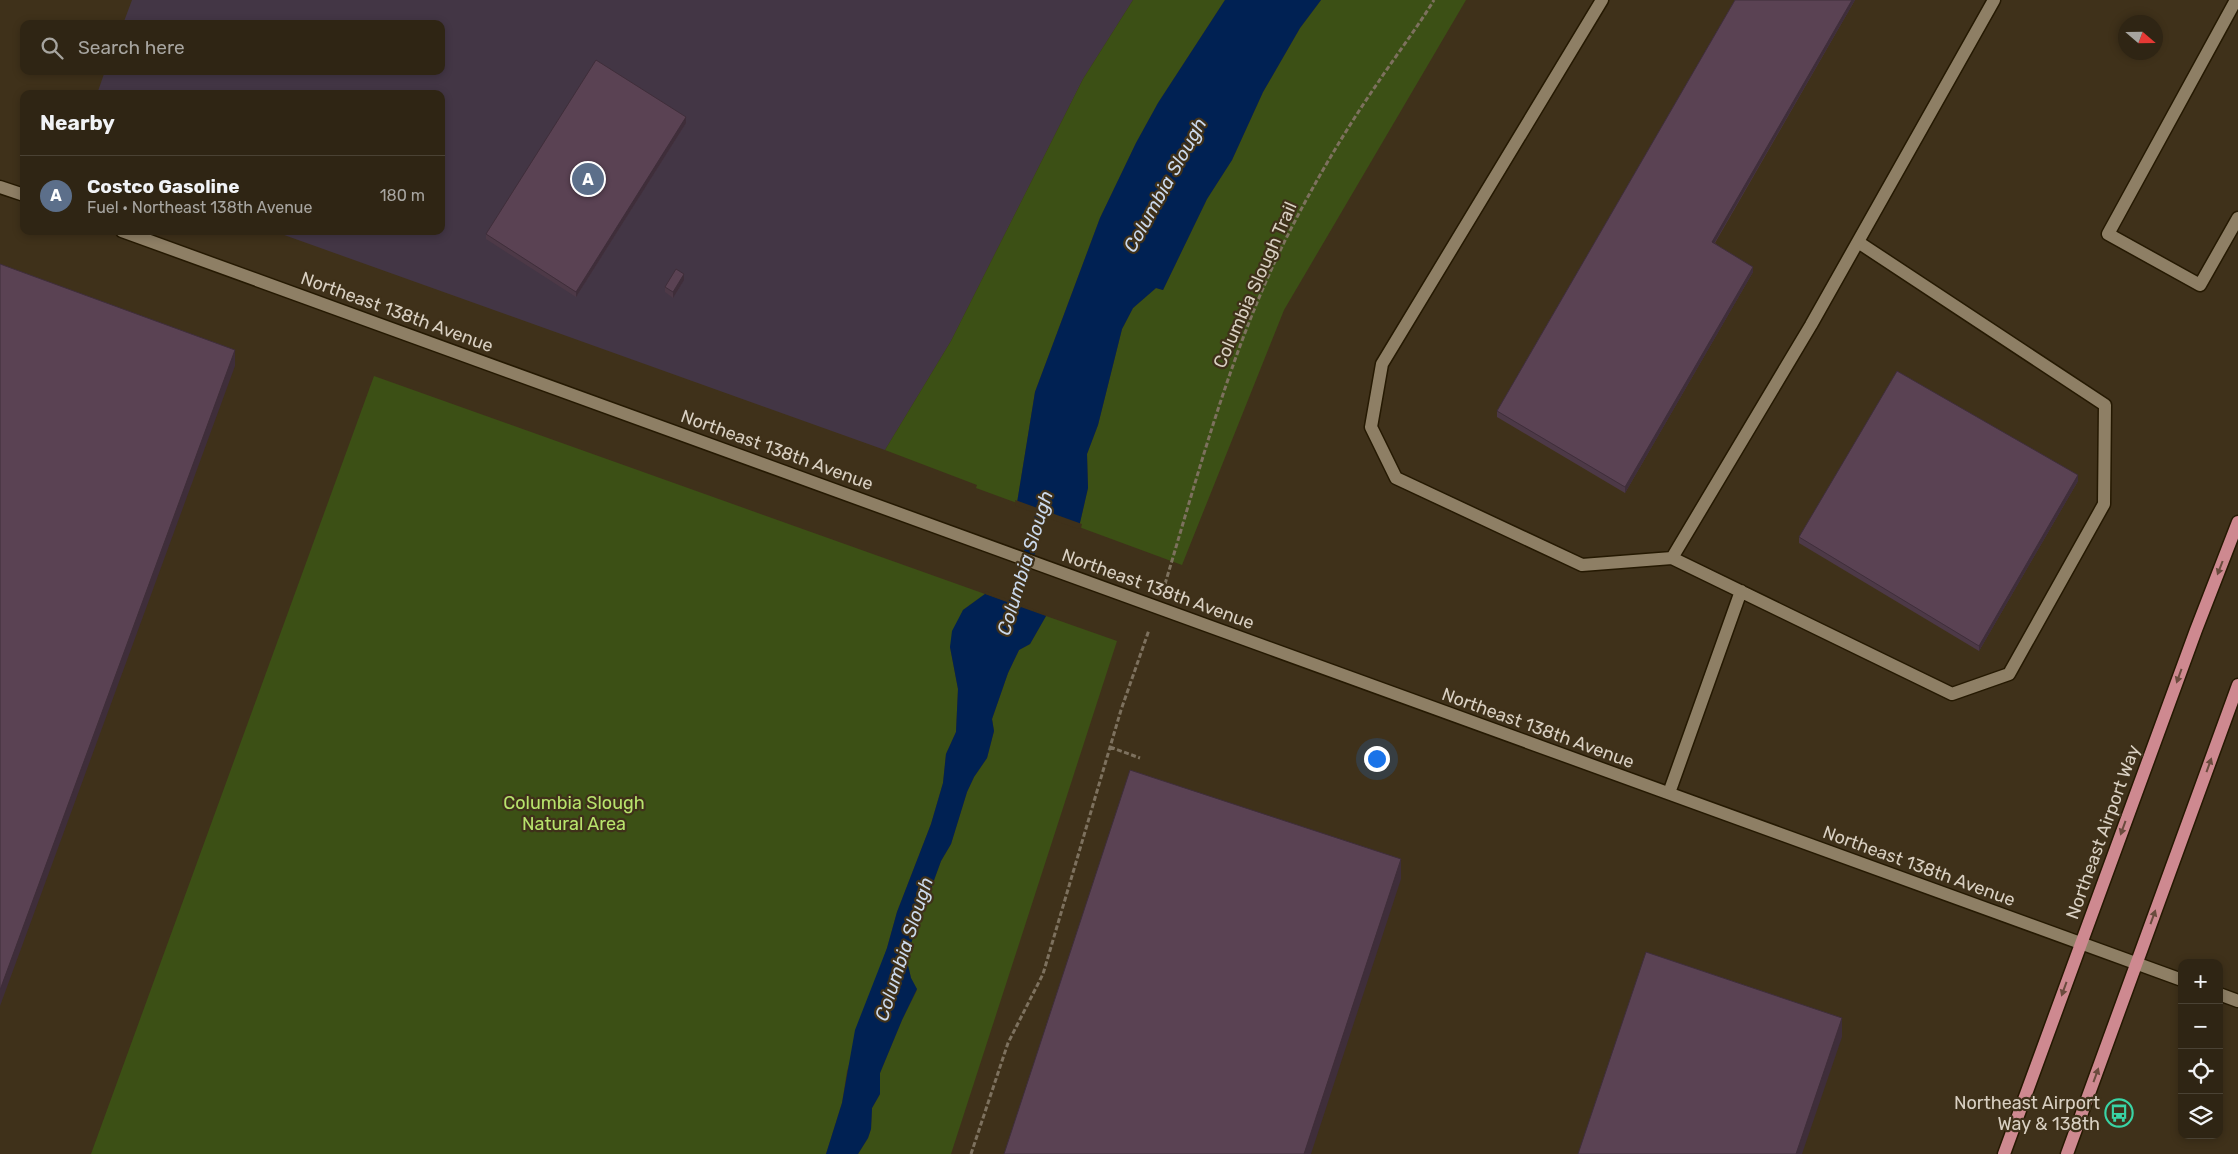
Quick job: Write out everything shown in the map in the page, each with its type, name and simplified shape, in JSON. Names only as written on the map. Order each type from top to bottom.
[{"type":"main road","name":"Northeast Airport Way","points":[[2004,1154],[2238,522]]},
{"type":"main road","points":[[2067,1154],[2238,685]]},
{"type":"street","points":[[1602,0],[1382,364],[1370,427],[1396,478],[1582,565],[1672,558],[1952,694],[2009,674],[2104,504],[2105,405],[1858,242]]},
{"type":"street","points":[[1672,558],[1811,325],[1994,0]]},
{"type":"street","points":[[2236,0],[2108,234],[2200,285],[2238,218]]},
{"type":"street","points":[[0,187],[20,194]]},
{"type":"street","name":"Northeast 138th Avenue","points":[[133,235],[2178,978]]},
{"type":"street","points":[[1669,794],[1741,591]]},
{"type":"street","points":[[2223,995],[2238,1001]]},
{"type":"path","name":"Columbia Slough Trail","points":[[971,1154],[1008,1043],[1043,974],[1110,747],[1157,608],[1205,444],[1229,376],[1262,293],[1294,222],[1335,151],[1378,82],[1434,0]]},
{"type":"path","points":[[1110,747],[1140,758]]},
{"type":"shaded area","points":[[132,0],[1133,0],[1083,79],[951,341],[885,450],[284,235],[445,235],[445,90],[98,90],[104,75],[445,75],[445,20],[124,20]]},
{"type":"green space","points":[[1133,0],[1225,0],[1158,103],[1136,143],[1100,218],[1035,392],[1017,503],[976,488],[977,485],[885,450],[951,341],[1083,79]]},
{"type":"green space","points":[[1321,0],[1466,0],[1284,310],[1182,565],[1079,527],[1088,488],[1087,454],[1098,425],[1122,329],[1133,308],[1156,288],[1163,290],[1207,199],[1232,160],[1263,92],[1300,28]]},
{"type":"green space","name":"Columbia Slough Natural Area","points":[[374,376],[985,594],[963,610],[950,647],[958,689],[956,732],[946,754],[943,783],[931,824],[897,912],[847,1071],[842,1103],[826,1154],[91,1154]]},
{"type":"green space","points":[[1046,616],[1117,641],[951,1154],[858,1154],[871,1129],[872,1108],[880,1094],[880,1073],[917,990],[911,978],[906,957],[941,861],[951,844],[967,792],[974,777],[987,758],[994,731],[992,719],[1008,673],[1019,650],[1030,644]]},
{"type":"water","points":[[1225,0],[1321,0],[1300,28],[1263,92],[1232,160],[1207,199],[1163,290],[1156,288],[1133,308],[1122,329],[1098,425],[1087,454],[1088,488],[1079,527],[1017,503],[1035,392],[1100,218],[1136,143],[1158,103]]},
{"type":"water","points":[[985,594],[1046,616],[1030,644],[1019,650],[1008,673],[992,719],[994,731],[987,758],[974,777],[967,792],[951,844],[941,861],[906,957],[911,978],[917,989],[880,1073],[880,1094],[872,1108],[871,1129],[868,1138],[858,1154],[826,1154],[842,1103],[855,1030],[887,948],[897,912],[931,824],[943,783],[946,754],[956,732],[958,689],[950,647],[952,631],[963,610]]},
{"type":"pier","points":[[1015,500],[1082,524],[1081,528],[1078,529],[1016,506]]},
{"type":"pier","points":[[986,591],[1046,614],[1048,616],[983,593]]},
{"type":"building","points":[[1735,0],[1852,0],[1712,242],[1753,267],[1625,487],[1497,411]]},
{"type":"building","points":[[596,60],[686,117],[576,292],[486,234]]},
{"type":"building","points":[[0,264],[235,350],[0,990]]},
{"type":"building","points":[[676,269],[684,274],[673,292],[665,287]]},
{"type":"building","points":[[1897,371],[2078,475],[1979,646],[1799,537]]},
{"type":"building","points":[[1130,770],[1401,859],[1304,1154],[1004,1154]]},
{"type":"building","points":[[1646,952],[1842,1018],[1796,1154],[1578,1154]]},
{"type":"waterway","name":"Columbia Slough","points":[[1009,619],[1046,498]]},
{"type":"place","name":"Costco Gasoline","points":[[588,179]]},
{"type":"place","name":"Northeast Airport Way & 138th","points":[[2119,1113]]}]
